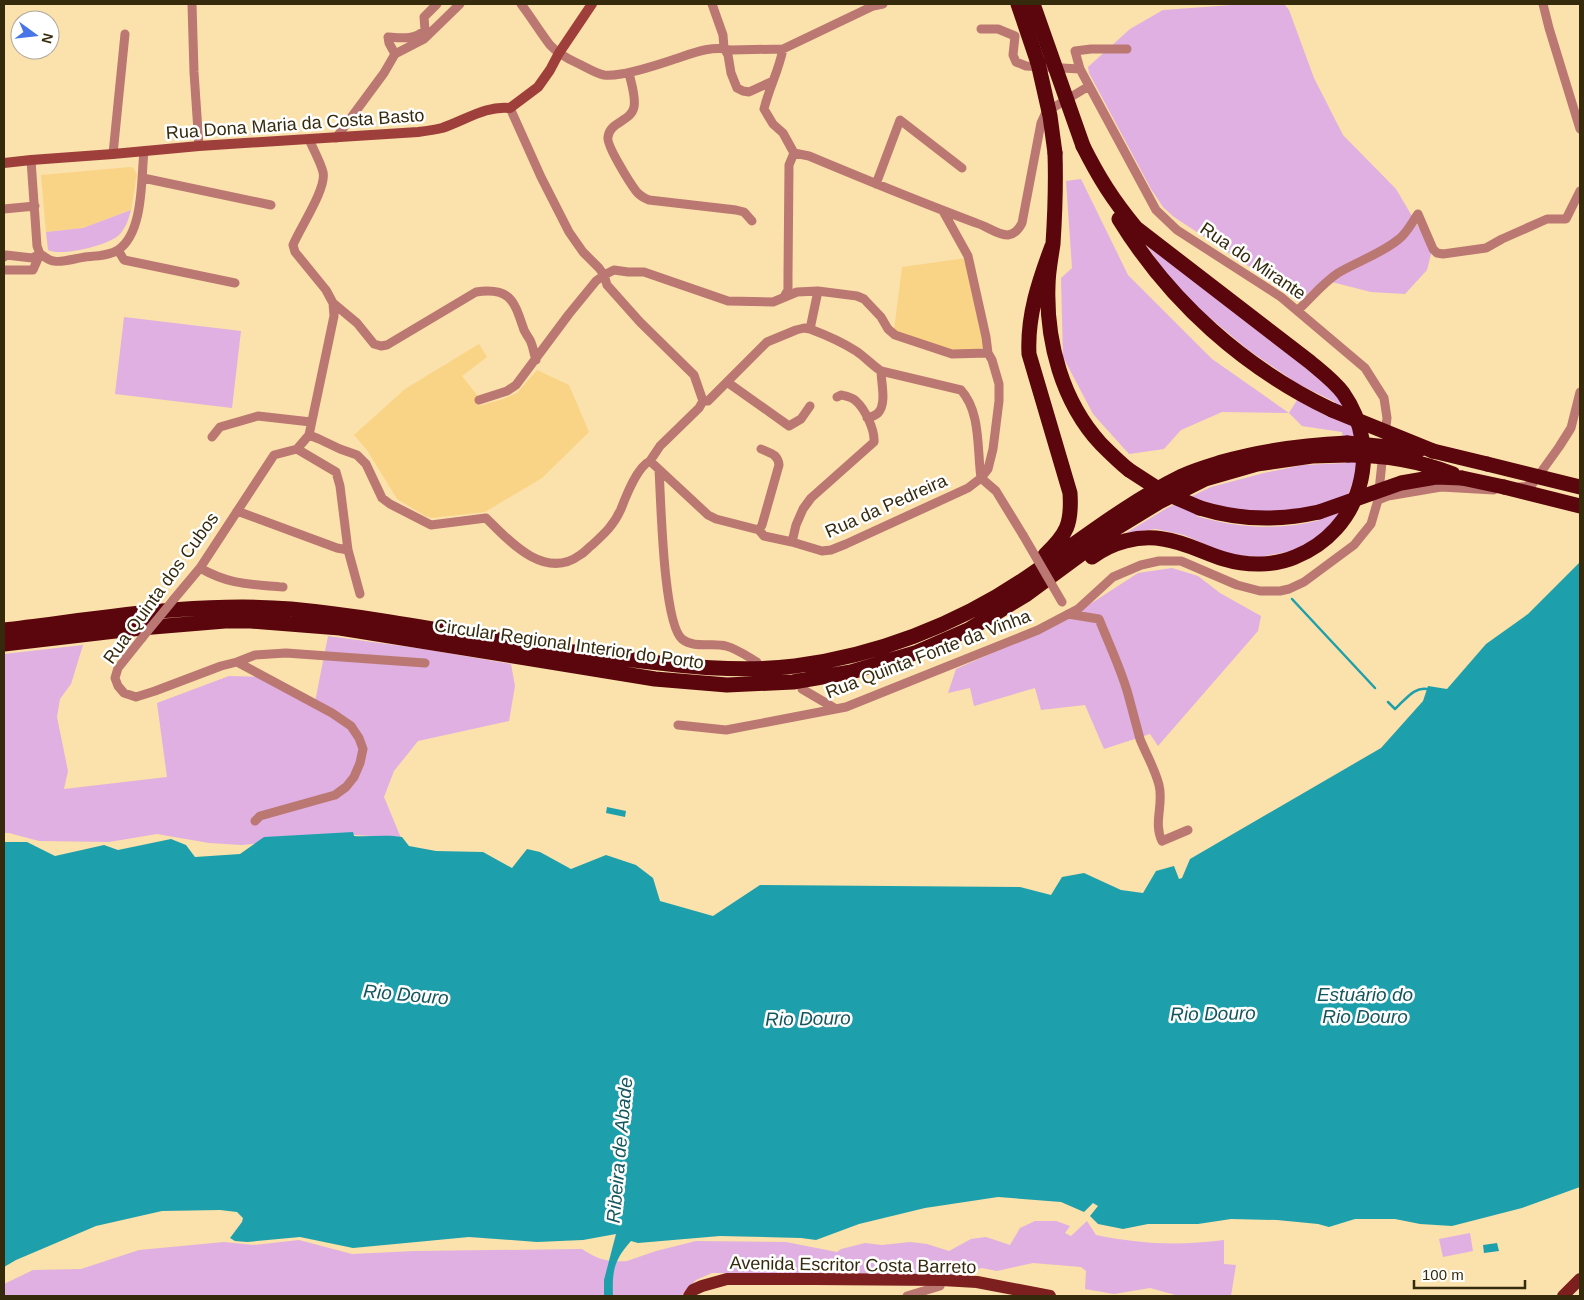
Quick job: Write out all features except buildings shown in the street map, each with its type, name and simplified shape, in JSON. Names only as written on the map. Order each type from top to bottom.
[{"type":"highway","points":[[1018,4],[1045,89],[1055,153],[1056,195],[1048,285],[1049,325],[1052,344],[1065,386],[1086,425],[1100,443],[1128,470],[1163,492],[1200,508],[1240,517],[1269,519],[1303,516],[1402,483],[1436,477],[1462,478],[1580,506]]},
{"type":"highway","points":[[1033,4],[1083,146],[1098,177],[1103,193],[1135,245],[1193,314],[1211,330],[1251,362],[1283,384],[1332,410],[1378,430],[1398,436],[1433,451],[1580,486]]},
{"type":"highway","points":[[1005,600],[1036,595],[1105,548],[1120,542],[1144,538],[1163,539],[1226,560],[1249,564],[1272,563],[1296,557],[1322,542],[1338,528],[1354,502],[1361,485],[1364,468],[1364,447],[1361,432],[1353,410],[1334,382],[1136,228],[1098,177]]},
{"type":"highway","points":[[1005,600],[1058,543],[1067,529],[1071,513],[1070,493],[1029,354],[1030,318],[1042,272],[1052,246]]},
{"type":"highway","name":"Circular Regional Interior do Porto","points":[[1348,449],[1370,455],[1430,465],[1462,478]]},
{"type":"highway","name":"Circular Regional Interior do Porto","points":[[7,636],[136,614],[228,607],[290,609],[375,620],[593,656],[686,667],[728,670],[792,667],[848,657],[910,638],[964,614],[1005,600],[1159,502],[1206,480],[1257,464],[1348,449],[1433,451]]},
{"type":"main road","name":"Avenida Escritor Costa Barreto","points":[[689,1296],[694,1290],[702,1286],[727,1279],[942,1280],[977,1282],[1050,1296]]},
{"type":"main road","points":[[1563,1296],[1580,1279]]},
{"type":"street","points":[[192,4],[199,146]]},
{"type":"street","points":[[395,54],[388,37],[406,38],[419,35],[425,30],[424,17],[437,4]]},
{"type":"street","points":[[336,138],[384,73],[395,54],[424,39],[460,4]]},
{"type":"street","points":[[521,4],[550,45],[559,53],[569,60],[602,75],[628,73],[700,50],[724,48],[731,50],[783,49],[873,6],[883,4]]},
{"type":"street","points":[[309,435],[357,455],[366,464],[382,498],[390,504],[430,525],[486,518],[503,535],[535,560],[551,564],[565,562],[580,556],[612,526],[644,464],[650,461],[660,446],[700,408],[703,401],[694,375],[640,322],[608,285],[604,275],[583,252],[570,232],[541,177],[510,108],[538,86],[592,4]]},
{"type":"street","points":[[712,4],[723,35],[724,48],[737,88],[743,92],[749,92],[773,81]]},
{"type":"street","points":[[1543,4],[1548,28],[1580,129]]},
{"type":"street","points":[[981,29],[998,29],[1015,36],[1013,55],[1016,62],[1026,66],[1080,69],[1075,51],[1091,49],[1127,50]]},
{"type":"street","points":[[113,154],[125,34]]},
{"type":"street","points":[[783,49],[779,67],[768,91],[764,109],[773,124],[783,133],[794,153],[789,166],[788,290],[785,296]]},
{"type":"street","name":"Rua do Mirante","points":[[1068,614],[1078,608],[1113,577],[1141,565],[1159,561],[1181,561],[1237,585],[1260,590],[1280,591],[1304,582],[1354,545],[1371,524],[1378,500],[1387,418],[1384,398],[1365,368],[1281,297],[1177,230],[1156,210],[1080,69]]},
{"type":"street","points":[[628,73],[634,109],[630,116],[613,126],[607,139],[610,148],[636,192],[649,200],[736,210],[744,212],[752,221]]},
{"type":"street","points":[[794,153],[809,156],[943,211],[979,223],[998,233],[1010,235],[1018,231],[1022,223],[1041,123],[1046,112],[1089,86]]},
{"type":"street","name":"Rua Dona Maria da Costa Basto","points":[[4,163],[199,146],[430,131],[443,128],[500,106],[510,108]]},
{"type":"street","points":[[876,184],[900,120],[962,168]]},
{"type":"street","points":[[309,139],[323,172],[324,180],[321,190],[293,245],[295,252],[326,290],[333,303],[357,323],[374,344],[387,345],[476,292],[490,290],[502,293],[511,299],[516,306],[536,360]]},
{"type":"street","points":[[31,160],[37,246],[40,254],[54,261],[106,254],[118,250],[126,243],[137,217],[143,178],[144,151]]},
{"type":"street","points":[[143,178],[271,205]]},
{"type":"street","points":[[1298,310],[1322,286],[1338,274],[1363,259],[1382,251],[1401,238],[1418,214],[1433,249],[1437,253],[1443,254],[1486,248],[1548,219],[1566,219],[1580,191]]},
{"type":"street","points":[[4,209],[35,206]]},
{"type":"street","points":[[943,211],[968,256],[988,353],[999,384],[1000,401],[993,449],[988,469],[981,478]]},
{"type":"street","points":[[118,250],[124,260],[235,283]]},
{"type":"street","points":[[4,257],[6,255],[32,258],[40,254]]},
{"type":"street","points":[[4,270],[33,270],[40,254]]},
{"type":"street","points":[[479,400],[507,391],[516,385],[596,281],[614,270],[644,272],[728,301],[773,302],[797,292],[818,291],[858,296],[864,299],[895,335],[952,354],[988,353]]},
{"type":"street","points":[[810,329],[818,291]]},
{"type":"street","points":[[333,303],[334,316],[309,435],[297,449],[336,472],[340,486],[348,550],[360,594]]},
{"type":"street","points":[[703,401],[708,401],[767,342],[804,328],[844,344],[881,371],[961,390],[967,396],[976,419],[981,478],[996,492],[1068,614],[1099,619],[1128,694],[1141,741],[1158,784],[1158,822],[1159,835],[1162,842],[1188,830]]},
{"type":"street","points":[[867,418],[876,415],[882,405],[881,371]]},
{"type":"street","points":[[727,382],[789,426],[801,419],[810,406]]},
{"type":"street","points":[[1378,500],[1388,496],[1441,487],[1490,490],[1530,486],[1571,428],[1580,392]]},
{"type":"street","points":[[792,542],[796,525],[803,509],[811,498],[874,442],[874,436],[867,418],[857,402],[841,395],[837,397]]},
{"type":"street","points":[[212,437],[220,427],[258,416],[311,422]]},
{"type":"street","name":"Rua Quinta dos Cubos","points":[[297,449],[274,456],[200,568],[118,668],[115,678],[118,686],[124,693],[136,696],[255,655],[286,653],[425,663]]},
{"type":"street","points":[[759,530],[780,465],[779,459],[775,455],[761,449]]},
{"type":"street","name":"Rua da Pedreira","points":[[650,461],[708,515],[716,519],[759,530],[764,536],[822,551],[831,550],[968,488],[981,478]]},
{"type":"street","points":[[659,470],[664,564],[671,615],[675,628],[681,639],[701,645],[726,646],[757,662]]},
{"type":"street","points":[[237,511],[337,548],[348,550]]},
{"type":"street","points":[[200,568],[213,576],[234,583],[283,587]]},
{"type":"street","name":"Rua Quinta Fonte da Vinha","points":[[678,725],[726,730],[846,707],[1038,630],[1068,614]]},
{"type":"street","points":[[237,662],[351,726],[359,738],[363,749],[354,777],[346,787],[335,795],[260,816],[256,821]]},
{"type":"street","points":[[802,689],[836,709]]},
{"type":"street","points":[[907,1296],[940,1286],[942,1280]]},
{"type":"shaded area","points":[[1246,4],[1284,4],[1289,10],[1314,78],[1343,135],[1396,189],[1432,250],[1427,270],[1405,294],[1371,292],[1324,280],[1300,300],[1174,217],[1163,207],[1151,189],[1089,73],[1088,67],[1130,29],[1163,10]]},
{"type":"shaded area","points":[[130,167],[137,174],[131,210],[83,228],[46,232],[41,175]]},
{"type":"shaded area","points":[[1081,179],[1128,275],[1212,359],[1289,413],[1222,412],[1181,430],[1164,449],[1129,454],[1093,414],[1063,357],[1061,278],[1072,268],[1066,181]]},
{"type":"shaded area","points":[[131,210],[124,229],[114,239],[106,243],[74,251],[54,252],[48,250],[46,232],[83,228]]},
{"type":"shaded area","points":[[1144,242],[1324,380],[1342,400],[1357,432],[1359,466],[1340,516],[1321,534],[1299,550],[1259,557],[1237,555],[1218,550],[1184,535],[1156,529],[1126,533],[1167,508],[1211,487],[1303,465],[1346,463],[1342,432],[1302,426],[1289,413],[1297,400],[1329,417],[1335,402],[1298,384],[1247,349],[1203,312],[1172,281]],"holes":[[[1213,505],[1231,510],[1287,512],[1317,506],[1320,520],[1288,526],[1258,527],[1196,516]]]},
{"type":"shaded area","points":[[966,258],[984,348],[956,352],[938,348],[894,330],[902,267]]},
{"type":"shaded area","points":[[124,317],[241,331],[232,408],[115,394]]},
{"type":"shaded area","points":[[479,344],[487,357],[462,376],[477,395],[479,406],[517,393],[537,370],[569,385],[589,432],[542,478],[485,512],[432,518],[425,516],[397,499],[367,450],[354,435],[405,389]]},
{"type":"shaded area","points":[[1172,568],[1198,576],[1220,593],[1261,616],[1258,631],[1158,746],[1150,734],[1104,749],[1085,705],[1041,710],[1035,688],[974,706],[970,688],[948,693],[956,669],[1064,621],[1138,573]]},
{"type":"shaded area","points":[[328,636],[424,649],[511,664],[515,686],[509,721],[418,741],[394,771],[384,797],[401,838],[355,835],[241,845],[209,843],[157,834],[109,842],[39,841],[4,833],[4,654],[83,645],[71,684],[60,699],[57,717],[68,771],[64,789],[167,777],[157,703],[229,676],[261,677],[315,702]]},
{"type":"shaded area","points":[[1035,1221],[1056,1221],[1070,1226],[1065,1233],[1071,1236],[1087,1221],[1096,1235],[1128,1240],[1175,1243],[1224,1240],[1224,1264],[1236,1265],[1231,1296],[1179,1296],[1150,1288],[1114,1294],[1085,1289],[1086,1271],[1081,1267],[1033,1263],[997,1271],[982,1268],[956,1275],[712,1273],[696,1280],[681,1296],[4,1296],[4,1284],[33,1270],[81,1269],[139,1250],[224,1242],[254,1245],[299,1240],[352,1254],[415,1251],[582,1249],[603,1260],[627,1261],[656,1251],[696,1241],[786,1242],[837,1252],[841,1249],[865,1243],[882,1245],[910,1242],[927,1244],[949,1251],[971,1239],[986,1237],[1010,1245],[1020,1228]]},
{"type":"shaded area","points":[[1470,1233],[1473,1251],[1443,1257],[1439,1239]]},
{"type":"water","name":"Estuário do Rio Douro","points":[[1580,562],[1580,1187],[1522,1208],[1452,1226],[1420,1224],[1395,1219],[1355,1219],[1329,1227],[1318,1224],[1277,1220],[1231,1219],[1198,1224],[1148,1224],[1123,1229],[1098,1224],[1090,1216],[1098,1206],[1093,1203],[1084,1212],[1061,1202],[998,1197],[925,1208],[859,1224],[816,1240],[720,1236],[638,1243],[631,1241],[615,1266],[613,1296],[604,1296],[604,1280],[616,1234],[583,1240],[537,1242],[469,1237],[353,1248],[300,1237],[247,1242],[235,1241],[230,1238],[243,1218],[237,1212],[220,1210],[162,1211],[96,1226],[16,1260],[4,1267],[4,842],[27,842],[55,856],[104,845],[118,850],[171,839],[186,845],[195,857],[240,854],[264,837],[353,832],[354,836],[402,837],[409,846],[436,851],[483,852],[512,868],[527,849],[540,852],[571,869],[606,855],[636,865],[653,878],[660,901],[713,916],[760,885],[1020,887],[1051,895],[1062,877],[1084,873],[1121,890],[1143,893],[1156,871],[1174,866],[1179,879],[1182,878],[1190,859],[1381,748],[1423,701],[1428,686],[1447,689],[1486,644],[1528,614]]},
{"type":"water","points":[[607,807],[626,811],[625,817],[606,813]]},
{"type":"water","points":[[1497,1243],[1499,1251],[1484,1253],[1483,1245]]},
{"type":"waterway","points":[[1292,599],[1375,688]]},
{"type":"waterway","points":[[1388,702],[1395,709],[1415,691],[1420,689],[1430,690]]},
{"type":"water label","name":"Rio Douro","points":[[406,994]]},
{"type":"water label","name":"Rio Douro","points":[[1213,1013]]},
{"type":"water label","name":"Rio Douro","points":[[808,1018]]},
{"type":"water label","name":"Ribeira de Abade","points":[[619,1150]]}]
